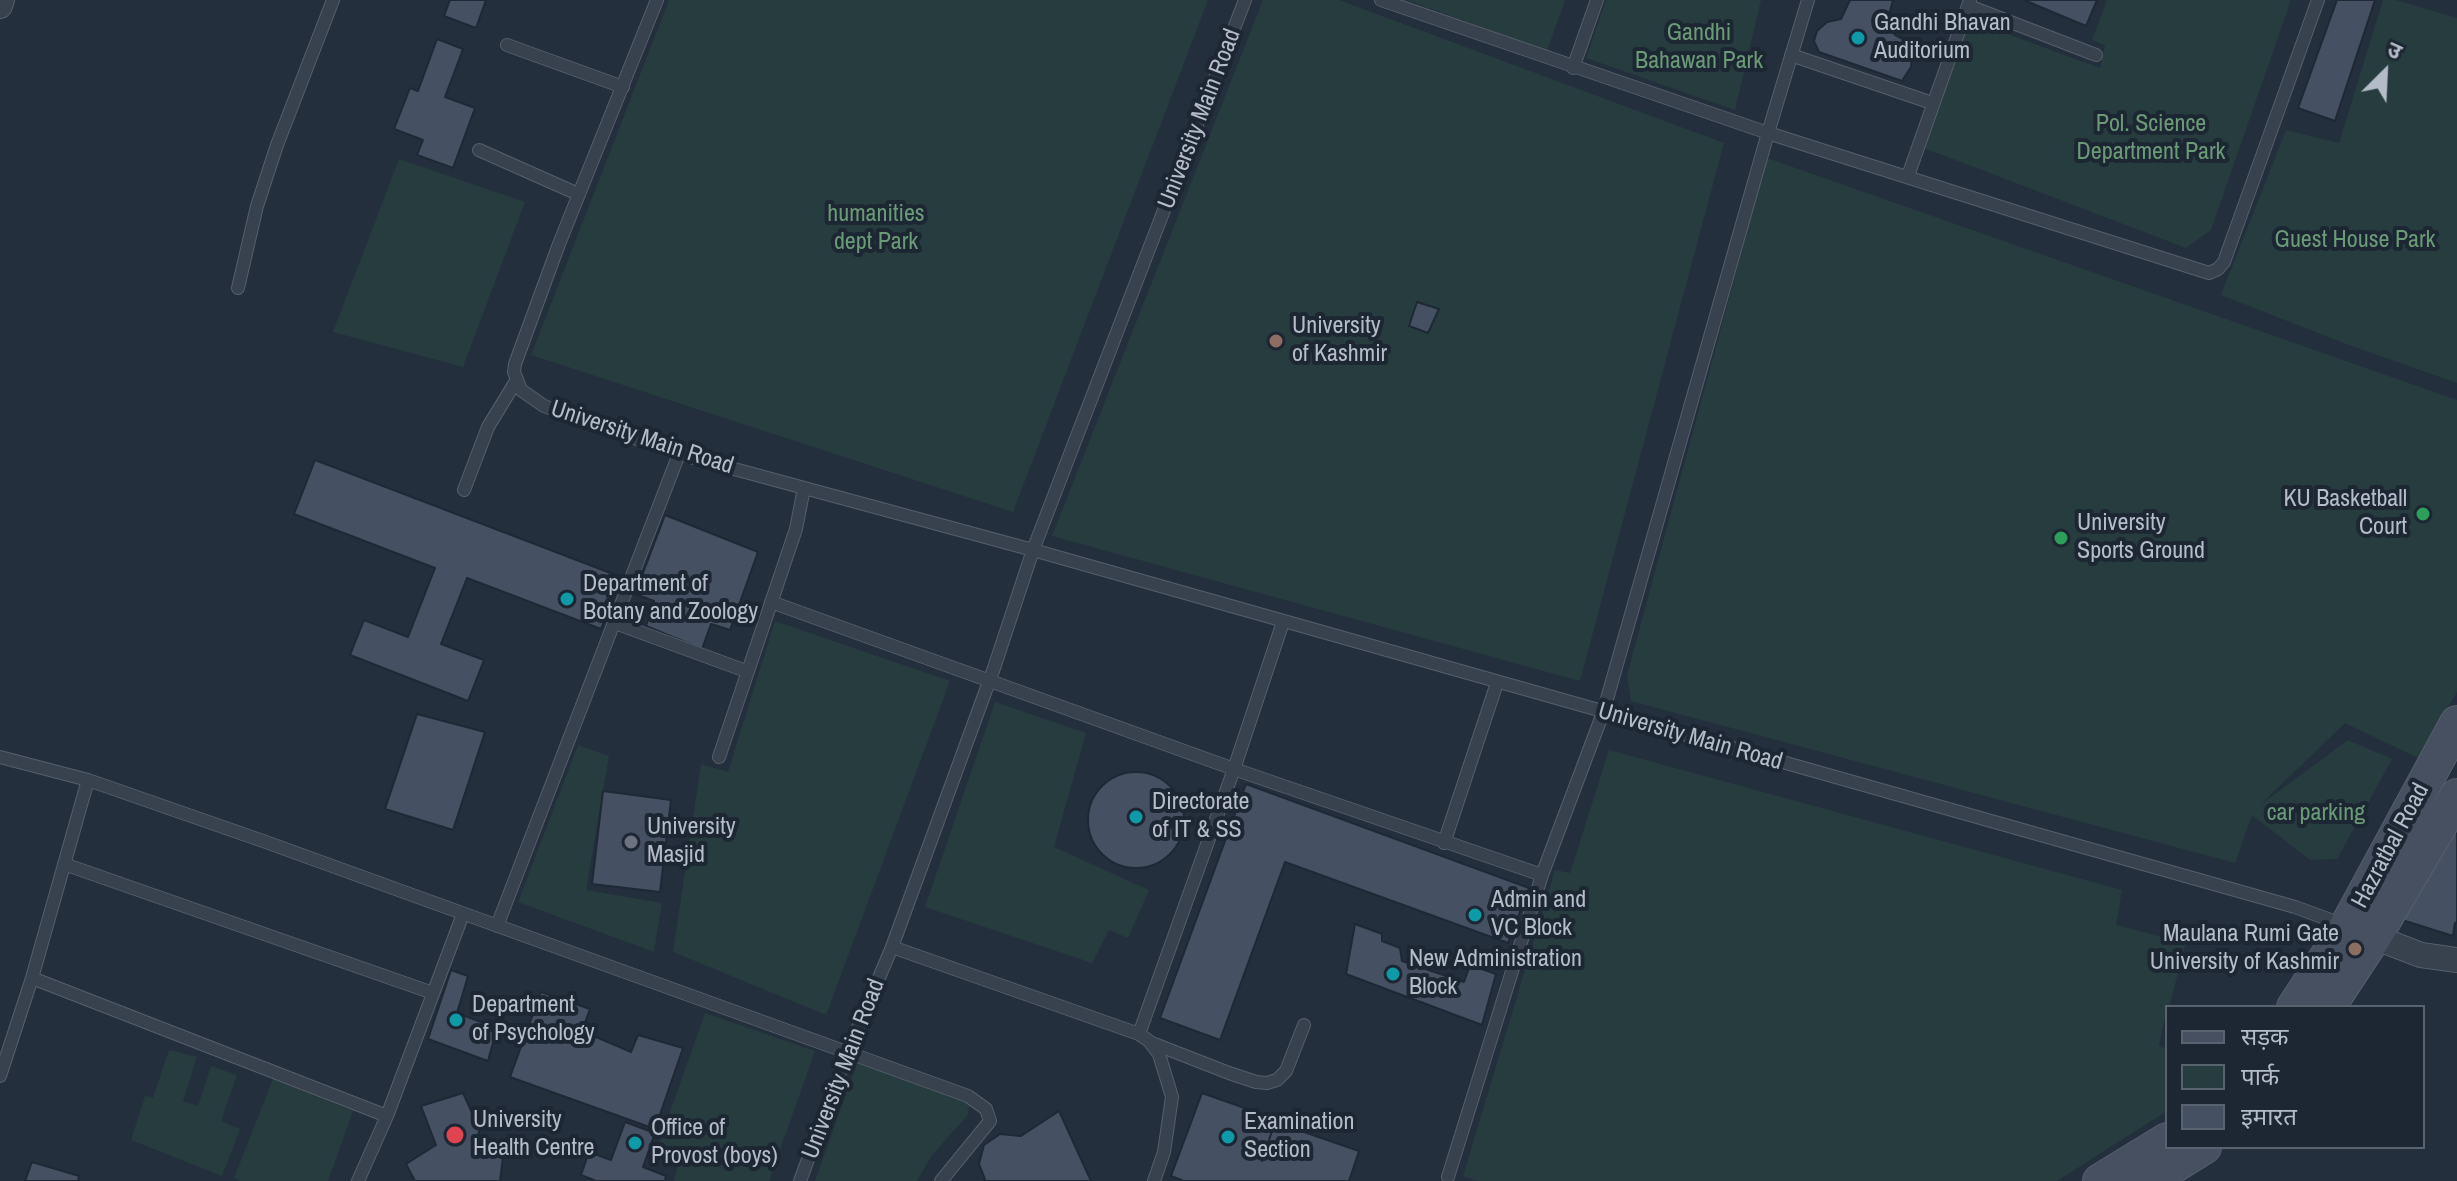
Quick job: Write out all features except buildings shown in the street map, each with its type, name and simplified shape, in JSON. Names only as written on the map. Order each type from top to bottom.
[{"type":"main road","name":"Hazratbal Road","points":[[2329,1005],[2457,723]]},
{"type":"main road","name":"Hazratbal Road","points":[[2296,1005],[2361,932],[2457,796]]},
{"type":"main road","points":[[2100,1181],[2165,1141]]},
{"type":"main road","points":[[2149,1181],[2201,1149]]},
{"type":"street","points":[[0,6],[2,0]]},
{"type":"street","points":[[2361,932],[2421,955],[2457,960]]},
{"type":"lane","points":[[238,288],[257,206],[277,145],[333,0]]},
{"type":"lane","points":[[464,490],[488,427],[516,381],[515,364],[578,194],[657,0]]},
{"type":"lane","name":"University Main Road","points":[[800,1181],[848,1051],[892,947],[1033,550],[1245,0]]},
{"type":"lane","points":[[1381,0],[1768,133],[2209,273],[2224,262],[2318,0]]},
{"type":"lane","points":[[1573,68],[1597,0]]},
{"type":"lane","points":[[1448,1177],[1542,875],[1603,713],[1808,0]]},
{"type":"lane","points":[[1908,176],[1969,3],[2096,55]]},
{"type":"lane","points":[[507,45],[623,87]]},
{"type":"lane","points":[[1791,55],[1932,103]]},
{"type":"lane","points":[[479,150],[578,194]]},
{"type":"lane","name":"University Main Road","points":[[516,381],[521,390],[544,406],[679,454],[1033,550],[2280,903],[2361,932]]},
{"type":"lane","points":[[497,926],[679,454]]},
{"type":"lane","points":[[719,757],[796,529],[804,488]]},
{"type":"lane","points":[[771,602],[1234,769],[1542,875]]},
{"type":"lane","points":[[1144,1038],[1283,622]]},
{"type":"lane","points":[[615,623],[746,671]]},
{"type":"lane","points":[[1444,843],[1497,683]]},
{"type":"lane","points":[[0,757],[88,780],[968,1096],[986,1109],[990,1116],[987,1126],[941,1181]]},
{"type":"lane","points":[[0,1076],[32,978],[88,780]]},
{"type":"lane","points":[[64,864],[433,993]]},
{"type":"lane","points":[[358,1181],[387,1116],[463,914]]},
{"type":"lane","points":[[892,947],[1256,1082],[1277,1080],[1286,1071],[1304,1025]]},
{"type":"lane","points":[[32,978],[387,1116]]},
{"type":"lane","points":[[1144,1038],[1159,1054],[1172,1097],[1167,1137],[1154,1181]]},
{"type":"green space","name":"humanities dept Park","points":[[669,0],[1208,0],[1013,512],[531,355]]},
{"type":"green space","points":[[1263,0],[1339,0],[1724,143],[1580,681],[1052,536]]},
{"type":"green space","points":[[1407,0],[1565,0],[1547,51]]},
{"type":"green space","name":"Gandhi Bahawan Park","points":[[1606,0],[1761,0],[1735,110],[1586,58]]},
{"type":"green space","name":"Pol. Science Department Park","points":[[2107,0],[2291,0],[2211,230],[2186,248],[1924,148],[1969,20],[2100,68],[2105,45],[2092,40]]},
{"type":"green space","name":"Guest House Park","points":[[2383,0],[2396,0],[2457,18],[2457,383],[2221,295],[2286,130],[2339,143]]},
{"type":"green space","name":"University Sports Ground","points":[[1767,158],[2457,400],[2457,692],[2418,758],[2345,723],[2260,805],[2348,740],[2392,759],[2337,859],[2310,860],[2252,815],[2235,863],[1631,701],[1627,675]]},
{"type":"green space","points":[[399,159],[525,202],[463,367],[333,332]]},
{"type":"green space","points":[[775,621],[950,681],[826,1015],[673,952],[701,764],[728,772]]},
{"type":"green space","points":[[995,702],[1086,733],[1054,847],[1149,890],[1128,938],[1109,930],[1092,963],[925,907]]},
{"type":"green space","points":[[578,745],[609,756],[586,890],[662,903],[654,952],[518,902]]},
{"type":"green space","points":[[1609,750],[2122,890],[2116,925],[2186,943],[2170,1005],[2165,1005],[2159,1046],[2165,1048],[2165,1112],[2057,1181],[1477,1181],[1463,1176],[1555,870],[1570,873]]},
{"type":"green space","points":[[705,1013],[815,1051],[769,1181],[674,1181],[679,1161],[658,1146]]},
{"type":"green space","points":[[169,1050],[197,1057],[183,1101],[198,1106],[211,1066],[237,1075],[221,1121],[240,1129],[222,1176],[131,1140],[145,1096],[153,1098]]},
{"type":"green space","points":[[858,1060],[967,1100],[970,1105],[967,1116],[932,1155],[917,1181],[815,1181]]},
{"type":"green space","points":[[273,1079],[353,1111],[328,1181],[241,1181],[234,1178]]},
{"type":"place","name":"Gandhi Bhavan Auditorium","points":[[1858,38]]},
{"type":"place","name":"University of Kashmir","points":[[1276,341]]},
{"type":"place","name":"KU Basketball Court","points":[[2423,514]]},
{"type":"place","name":"University Sports Ground","points":[[2061,538]]},
{"type":"place","name":"Department of Botany and Zoology","points":[[567,599]]},
{"type":"place","name":"Directorate of IT & SS","points":[[1136,817]]},
{"type":"place","name":"University Masjid","points":[[631,842]]},
{"type":"place","name":"Admin and VC Block","points":[[1475,915]]},
{"type":"place","name":"Maulana Rumi Gate University of Kashmir","points":[[2355,949]]},
{"type":"place","name":"New Administration Block","points":[[1393,974]]},
{"type":"place","name":"Department of Psychology","points":[[456,1020]]},
{"type":"place","name":"University Health Centre","points":[[455,1135]]},
{"type":"place","name":"Examination Section","points":[[1228,1137]]},
{"type":"place","name":"Office of Provost (boys)","points":[[635,1143]]},
{"type":"park label","name":"car parking","points":[[2316,814]]}]
